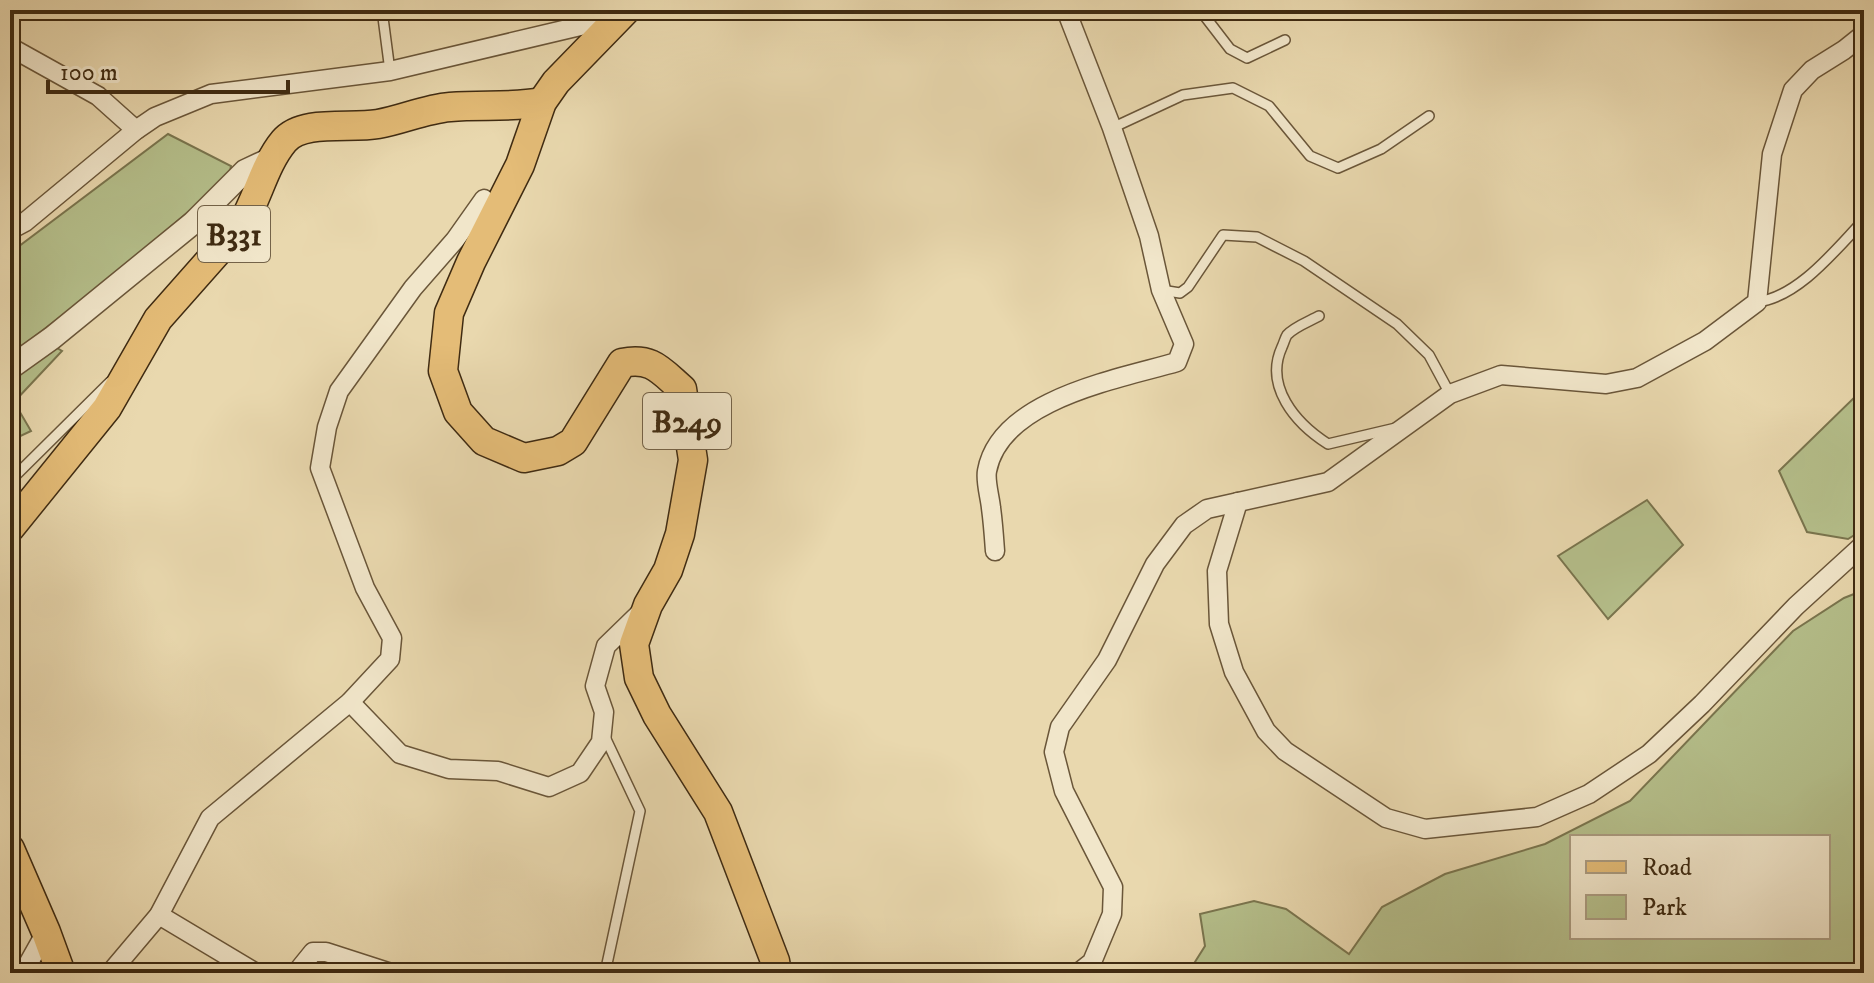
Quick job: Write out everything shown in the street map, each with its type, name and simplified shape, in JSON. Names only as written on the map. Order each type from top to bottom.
[{"type":"main road","name":"B249","points":[[623,15],[556,82],[542,102],[520,165],[449,313],[443,371],[458,412],[484,441],[524,458],[558,451],[573,442],[622,363],[638,360],[653,364],[682,389],[693,460],[680,534],[668,570],[648,605],[634,644],[639,678],[657,715],[718,812],[777,973]]},
{"type":"main road","name":"B331","points":[[10,528],[107,408],[158,319],[242,224],[285,139],[298,130],[313,126],[352,128],[447,107],[502,107],[542,102]]},
{"type":"main road","points":[[502,107],[519,118],[531,136]]},
{"type":"main road","points":[[10,849],[61,973]]},
{"type":"street","points":[[995,551],[986,472],[999,442],[1016,423],[1032,410],[1070,394],[1177,362],[1184,344],[1161,290],[1149,236],[1112,128],[1066,10]]},
{"type":"street","points":[[10,230],[25,222],[155,117],[211,94],[390,71],[623,15]]},
{"type":"street","points":[[1078,973],[1092,962],[1112,914],[1113,887],[1064,791],[1054,752],[1060,727],[1107,660],[1155,564],[1184,525],[1207,509],[1328,482],[1450,394],[1501,375],[1606,384],[1637,378],[1705,341],[1757,302],[1772,154],[1793,90],[1812,70],[1863,36]]},
{"type":"street","points":[[10,47],[98,96],[136,130]]},
{"type":"street","points":[[10,368],[52,338],[193,223],[245,171],[273,158]]},
{"type":"street","points":[[110,973],[159,915],[210,818],[350,702],[390,659],[392,638],[365,588],[320,468],[327,427],[339,391],[413,288],[455,240],[484,199]]},
{"type":"street","points":[[1238,502],[1217,571],[1219,624],[1234,672],[1266,731],[1285,751],[1386,818],[1425,829],[1537,817],[1589,794],[1649,754],[1860,546]]},
{"type":"street","points":[[350,702],[400,754],[449,769],[498,771],[549,787],[580,773],[601,742],[604,712],[595,686],[606,646],[648,605]]},
{"type":"street","points":[[159,915],[256,973]]},
{"type":"street","points":[[23,973],[46,932]]},
{"type":"street","points":[[296,973],[313,952],[326,952],[391,973]]},
{"type":"lane","points":[[382,10],[390,71]]},
{"type":"lane","points":[[1200,10],[1230,49],[1247,58],[1285,40]]},
{"type":"lane","points":[[1112,128],[1183,95],[1233,88],[1269,106],[1310,156],[1338,168],[1381,149],[1429,116]]},
{"type":"lane","points":[[1757,302],[1771,300],[1813,273],[1864,220]]},
{"type":"lane","points":[[1161,290],[1180,293],[1188,287],[1223,235],[1257,237],[1304,261],[1397,324],[1429,355],[1450,394]]},
{"type":"lane","points":[[1319,316],[1288,335],[1276,361],[1275,375],[1288,406],[1307,431],[1328,444],[1387,428],[1403,428]]},
{"type":"lane","points":[[10,481],[109,382],[124,375]]},
{"type":"lane","points":[[602,730],[640,811],[605,973]]},
{"type":"green space","points":[[168,134],[231,166],[229,177],[104,284],[10,355],[10,253]]},
{"type":"green space","points":[[52,345],[62,351],[14,402],[31,431],[10,441],[10,378]]},
{"type":"green space","points":[[1864,388],[1864,529],[1848,539],[1807,532],[1779,471]]},
{"type":"green space","points":[[1647,500],[1683,545],[1608,619],[1558,556]]},
{"type":"green space","points":[[1864,590],[1864,973],[1188,973],[1205,946],[1200,914],[1254,901],[1286,909],[1349,954],[1382,907],[1445,874],[1545,844],[1630,801],[1793,631],[1844,598]]}]
